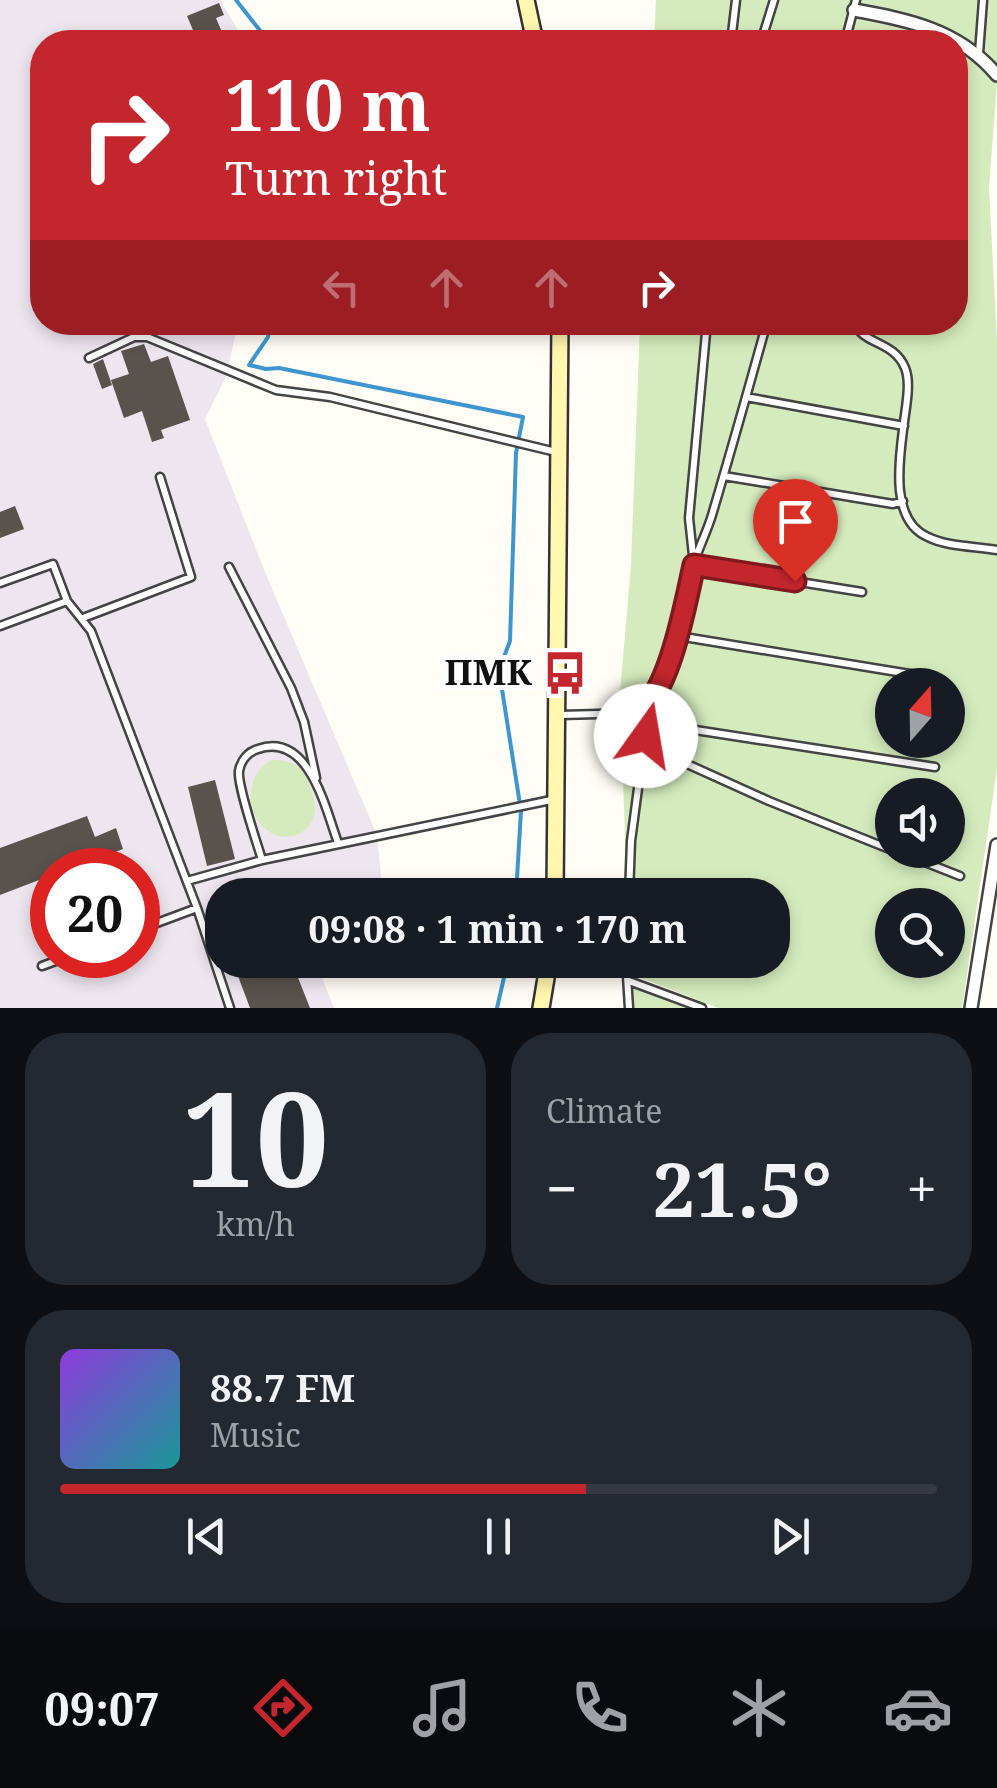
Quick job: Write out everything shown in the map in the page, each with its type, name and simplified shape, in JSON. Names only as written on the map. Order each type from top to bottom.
[{"type":"street","points":[[526,0],[532,30]]},
{"type":"street","points":[[855,5],[923,30]]},
{"type":"street","points":[[968,49],[978,53],[997,74]]},
{"type":"street","points":[[555,878],[560,335]]},
{"type":"street","points":[[970,1008],[997,845]]},
{"type":"street","points":[[541,1008],[546,978]]},
{"type":"lane","points":[[732,30],[736,0]]},
{"type":"lane","points":[[765,30],[774,0]]},
{"type":"lane","points":[[978,53],[983,0]]},
{"type":"lane","points":[[848,30],[855,5]]},
{"type":"lane","points":[[694,565],[689,518],[706,335]]},
{"type":"lane","points":[[557,716],[637,713],[648,708],[655,696],[678,636],[694,565],[724,476],[763,335]]},
{"type":"lane","points":[[862,335],[890,346],[906,370],[899,468],[903,502],[910,520],[923,536],[997,550]]},
{"type":"lane","points":[[89,358],[134,337],[147,337],[276,390],[330,397],[558,452]]},
{"type":"lane","points":[[746,397],[904,426]]},
{"type":"lane","points":[[724,476],[893,504],[903,502]]},
{"type":"lane","points":[[83,618],[190,577],[160,477]]},
{"type":"lane","points":[[0,583],[53,564],[67,601],[83,618],[197,908],[230,1008]]},
{"type":"lane","points":[[694,565],[862,592]]},
{"type":"lane","points":[[229,567],[291,688],[338,844]]},
{"type":"lane","points":[[0,626],[67,601]]},
{"type":"lane","points":[[678,636],[875,668]]},
{"type":"lane","points":[[655,696],[672,754],[685,764],[875,843]]},
{"type":"lane","points":[[629,878],[630,841],[646,736],[637,713]]},
{"type":"lane","points":[[663,725],[935,767]]},
{"type":"lane","points":[[262,860],[238,772],[246,755],[261,748],[278,747],[300,757],[318,787]]},
{"type":"lane","points":[[186,880],[262,860],[556,799]]},
{"type":"lane","points":[[939,868],[960,876]]},
{"type":"lane","points":[[160,922],[197,908]]},
{"type":"lane","points":[[629,978],[629,1008]]},
{"type":"lane","points":[[630,981],[698,1007]]},
{"type":"shaded area","points":[[0,0],[220,0],[238,30],[30,30],[30,335],[235,335],[226,377],[205,419],[265,572],[377,835],[381,878],[205,878],[205,978],[322,978],[334,1008],[0,1008]]},
{"type":"green space","points":[[656,0],[997,0],[997,82],[989,188],[997,342],[997,769],[962,1008],[718,1008],[642,978],[790,978],[790,878],[626,878],[620,692],[631,565],[640,335],[968,335],[968,30],[655,30]]},
{"type":"green space","points":[[273,760],[290,762],[299,768],[314,797],[312,821],[302,832],[288,837],[263,827],[252,807],[256,774]]},
{"type":"green space","points":[[633,987],[688,1008],[631,1008]]},
{"type":"building","points":[[219,3],[224,15],[216,18],[221,30],[193,30],[187,16]]},
{"type":"building","points":[[144,344],[151,362],[168,356],[190,420],[161,430],[164,438],[152,442],[142,411],[124,418],[111,380],[129,374],[121,351]]},
{"type":"building","points":[[103,359],[112,385],[102,389],[93,364]]},
{"type":"building","points":[[15,506],[24,529],[0,538],[0,512]]},
{"type":"building","points":[[215,780],[235,859],[207,866],[188,787]]},
{"type":"building","points":[[87,816],[95,837],[116,828],[123,848],[30,848],[30,883],[0,895],[0,848]]},
{"type":"building","points":[[239,978],[298,978],[310,1008],[250,1008]]},
{"type":"waterway","points":[[236,0],[260,30]]},
{"type":"waterway","points":[[268,335],[249,365],[523,417],[516,453],[510,641],[499,670],[521,811],[517,878]]},
{"type":"waterway","points":[[497,1008],[504,978]]},
{"type":"place","name":"ПМК","points":[[565,673]]},
{"type":"route","points":[[646,736],[637,713],[648,708],[655,696],[678,636],[694,565],[795,581]]}]
